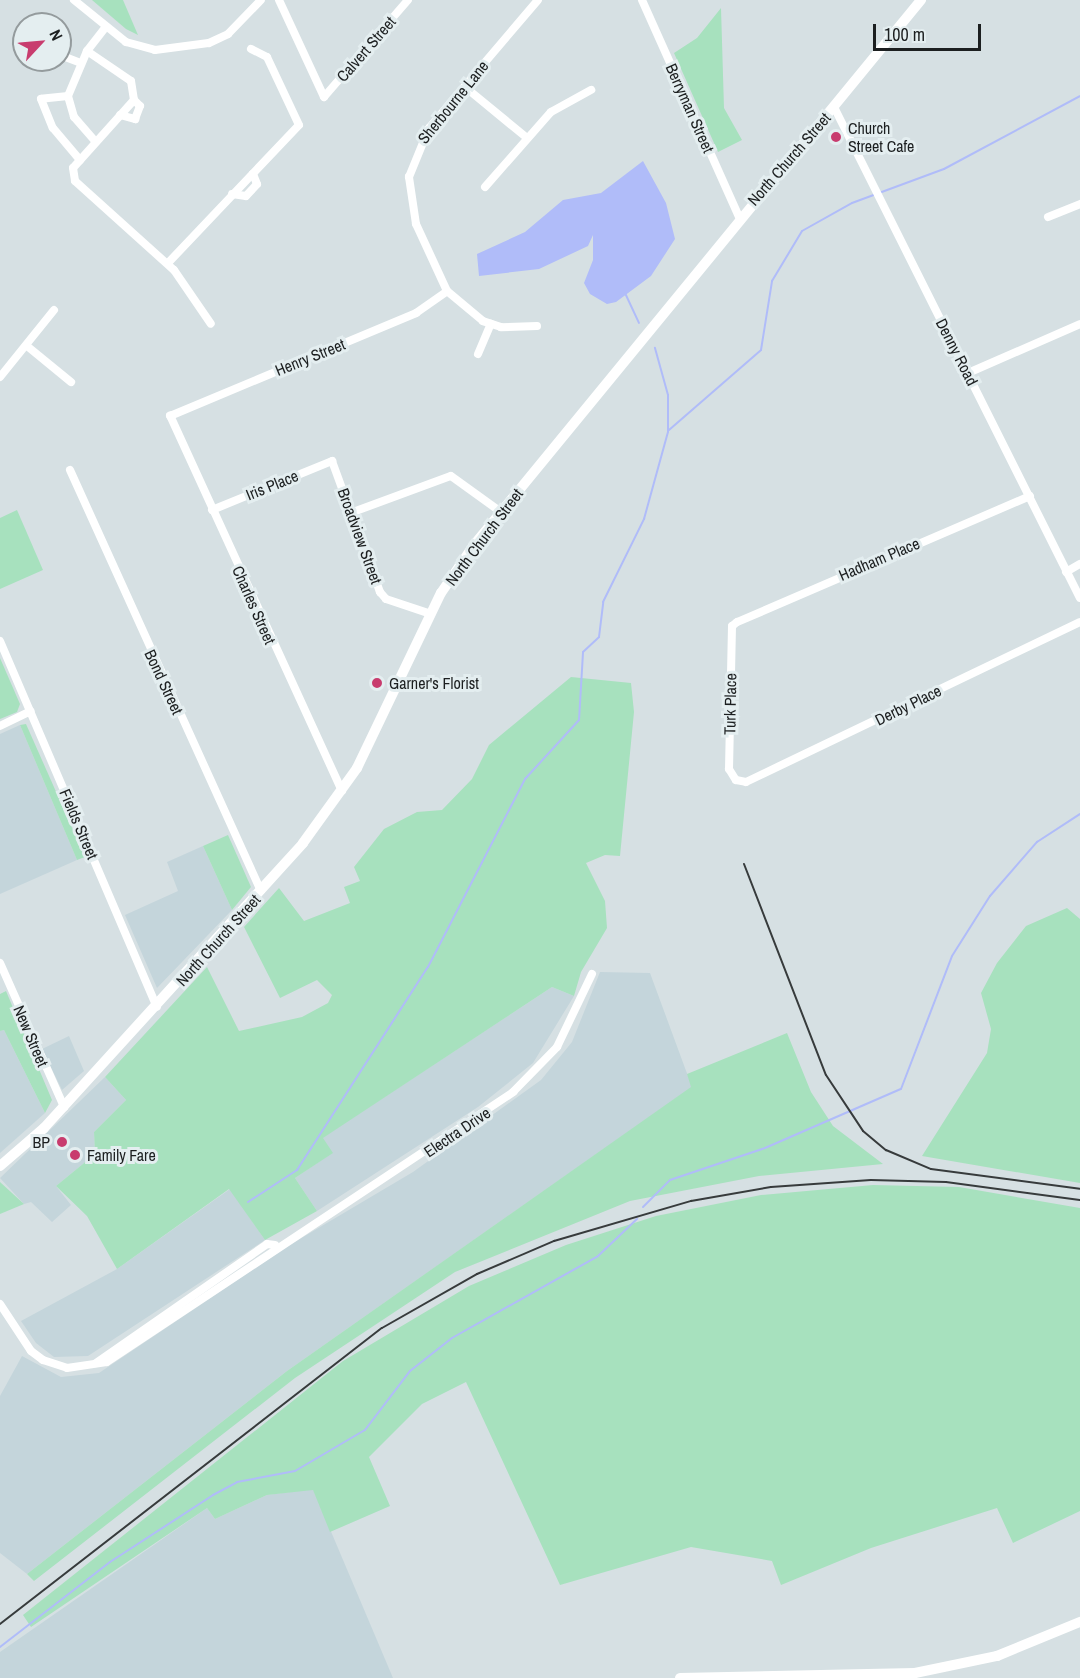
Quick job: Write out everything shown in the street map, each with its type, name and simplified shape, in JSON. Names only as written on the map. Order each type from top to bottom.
[{"type":"main road","name":"North Church Street","points":[[0,1166],[64,1107],[157,1007],[261,891],[342,791],[430,615],[501,512],[739,217],[834,107],[921,0]]},
{"type":"main road","points":[[680,1678],[915,1673],[967,1665],[1080,1622]]},
{"type":"street","points":[[74,0],[126,42],[155,50],[190,49],[228,34],[261,0]]},
{"type":"street","name":"Calvert Street","points":[[279,0],[324,97],[408,0]]},
{"type":"street","name":"Sherbourne Lane","points":[[490,324],[447,291],[416,224],[409,177],[429,128],[538,0]]},
{"type":"street","name":"Berryman Street","points":[[642,0],[739,217]]},
{"type":"street","points":[[95,141],[74,117],[68,96],[87,51],[106,27]]},
{"type":"street","points":[[168,263],[299,125],[267,57],[251,50]]},
{"type":"street","points":[[87,51],[131,81],[134,100],[140,106],[135,119],[120,115]]},
{"type":"street","points":[[72,60],[81,63]]},
{"type":"street","points":[[465,87],[526,138]]},
{"type":"street","points":[[484,187],[551,112],[591,90]]},
{"type":"street","points":[[68,96],[41,99],[52,128],[80,160]]},
{"type":"street","points":[[134,100],[73,168],[75,181],[168,263],[211,324]]},
{"type":"street","name":"Denny Road","points":[[834,107],[1080,598]]},
{"type":"street","points":[[1048,217],[1080,204]]},
{"type":"street","name":"Henry Street","points":[[170,416],[416,313],[447,291]]},
{"type":"street","points":[[0,377],[54,310]]},
{"type":"street","points":[[478,354],[490,324],[537,326]]},
{"type":"street","points":[[968,373],[1080,324]]},
{"type":"street","points":[[27,346],[71,382]]},
{"type":"street","name":"Charles Street","points":[[170,416],[342,791]]},
{"type":"street","name":"Iris Place","points":[[212,510],[332,461]]},
{"type":"street","name":"Broadview Street","points":[[332,461],[386,599],[430,615]]},
{"type":"street","name":"Bond Street","points":[[70,470],[261,891]]},
{"type":"street","points":[[353,512],[451,476],[501,512]]},
{"type":"street","name":"Hadham Place","points":[[732,626],[1030,496]]},
{"type":"street","points":[[1066,572],[1080,564]]},
{"type":"street","name":"Derby Place","points":[[736,780],[746,782],[1080,622]]},
{"type":"street","name":"Turk Place","points":[[732,626],[729,769],[736,780]]},
{"type":"street","name":"Fields Street","points":[[0,641],[157,1007]]},
{"type":"street","points":[[0,726],[31,711]]},
{"type":"street","name":"New Street","points":[[0,963],[64,1107]]},
{"type":"street","name":"Electra Drive","points":[[0,1304],[36,1356],[67,1368],[96,1363],[125,1350],[275,1245],[397,1172],[526,1081],[563,1037],[592,974]]},
{"type":"shaded area","points":[[20,725],[77,860],[0,894],[0,734]]},
{"type":"shaded area","points":[[203,846],[232,910],[157,988],[125,915],[178,891],[167,862]]},
{"type":"shaded area","points":[[600,972],[650,973],[692,1087],[287,1371],[27,1574],[0,1553],[0,1396],[22,1356],[61,1377],[99,1373],[288,1246],[413,1172],[541,1080],[572,1042]]},
{"type":"shaded area","points":[[552,987],[574,996],[533,1063],[478,1107],[317,1211],[295,1178],[332,1153],[322,1138]]},
{"type":"shaded area","points":[[4,1030],[45,1113],[0,1153],[0,1031]]},
{"type":"shaded area","points":[[69,1036],[84,1071],[62,1090],[42,1049]]},
{"type":"shaded area","points":[[105,1077],[126,1100],[94,1132],[95,1154],[56,1186],[71,1205],[52,1222],[31,1202],[24,1204],[0,1178]]},
{"type":"shaded area","points":[[230,1189],[265,1240],[88,1356],[54,1357],[36,1343],[21,1321],[117,1269]]},
{"type":"shaded area","points":[[313,1489],[393,1678],[0,1678],[0,1652],[207,1508],[215,1519],[267,1495]]},
{"type":"green space","points":[[92,0],[123,0],[138,35],[126,29]]},
{"type":"green space","points":[[721,8],[724,108],[742,140],[718,152],[674,53],[697,38]]},
{"type":"green space","points":[[17,510],[43,570],[0,589],[0,518]]},
{"type":"green space","points":[[0,658],[20,704],[17,712],[0,719]]},
{"type":"green space","points":[[571,677],[631,683],[634,712],[620,856],[605,855],[586,863],[605,901],[607,928],[581,972],[574,996],[552,987],[323,1138],[333,1153],[295,1178],[317,1211],[265,1240],[229,1189],[117,1269],[87,1216],[56,1186],[95,1154],[94,1132],[126,1100],[105,1077],[207,967],[239,1031],[302,1017],[328,1003],[332,995],[317,980],[280,998],[244,927],[279,888],[304,921],[350,903],[344,887],[360,881],[354,867],[384,829],[417,812],[442,810],[472,779],[489,745]]},
{"type":"green space","points":[[26,724],[85,857],[77,860],[20,725]]},
{"type":"green space","points":[[228,835],[251,887],[232,910],[203,846]]},
{"type":"green space","points":[[1067,908],[1080,919],[1080,1183],[922,1156],[987,1053],[991,1029],[981,993],[997,963],[1026,926]]},
{"type":"green space","points":[[6,991],[52,1100],[45,1113],[4,1030],[0,1031],[0,994]]},
{"type":"green space","points":[[787,1033],[811,1092],[833,1126],[883,1164],[759,1176],[630,1201],[455,1272],[295,1378],[34,1581],[27,1574],[287,1371],[691,1087],[687,1074]]},
{"type":"green space","points":[[0,1182],[24,1204],[0,1214]]},
{"type":"green space","points":[[873,1185],[959,1187],[1080,1208],[1080,1511],[1013,1543],[997,1508],[871,1548],[781,1585],[772,1561],[691,1547],[560,1585],[466,1382],[422,1404],[369,1457],[390,1506],[330,1532],[313,1490],[267,1495],[215,1519],[207,1508],[31,1627],[23,1615],[343,1361],[469,1286],[566,1245],[656,1216],[761,1195]]},
{"type":"water","points":[[643,161],[666,203],[675,239],[651,276],[616,302],[607,304],[590,294],[584,283],[593,260],[593,235],[588,246],[539,269],[479,276],[477,254],[525,232],[563,200],[601,193]]},
{"type":"waterway","points":[[669,430],[761,350],[772,281],[802,231],[852,203],[944,169],[1080,96]]},
{"type":"waterway","points":[[625,293],[639,323]]},
{"type":"waterway","points":[[248,1202],[297,1170],[428,967],[525,779],[579,720],[583,652],[599,637],[603,602],[644,519],[668,432],[668,395],[655,348]]},
{"type":"waterway","points":[[643,1207],[670,1180],[765,1148],[901,1089],[952,956],[990,896],[1037,842],[1080,814]]},
{"type":"waterway","points":[[0,1647],[110,1562],[213,1495],[237,1482],[295,1471],[365,1430],[410,1371],[452,1338],[598,1256],[637,1219]]},
{"type":"railway","points":[[744,864],[826,1075],[863,1131],[886,1150],[931,1169],[1080,1189]]},
{"type":"railway","points":[[0,1624],[382,1328],[477,1274],[554,1241],[691,1201],[771,1187],[871,1180],[946,1182],[1080,1200]]},
{"type":"place","name":"Church Street Cafe","points":[[836,137]]},
{"type":"place","name":"Garner's Florist","points":[[377,683]]},
{"type":"place","name":"BP","points":[[62,1142]]},
{"type":"place","name":"Family Fare","points":[[75,1155]]}]
